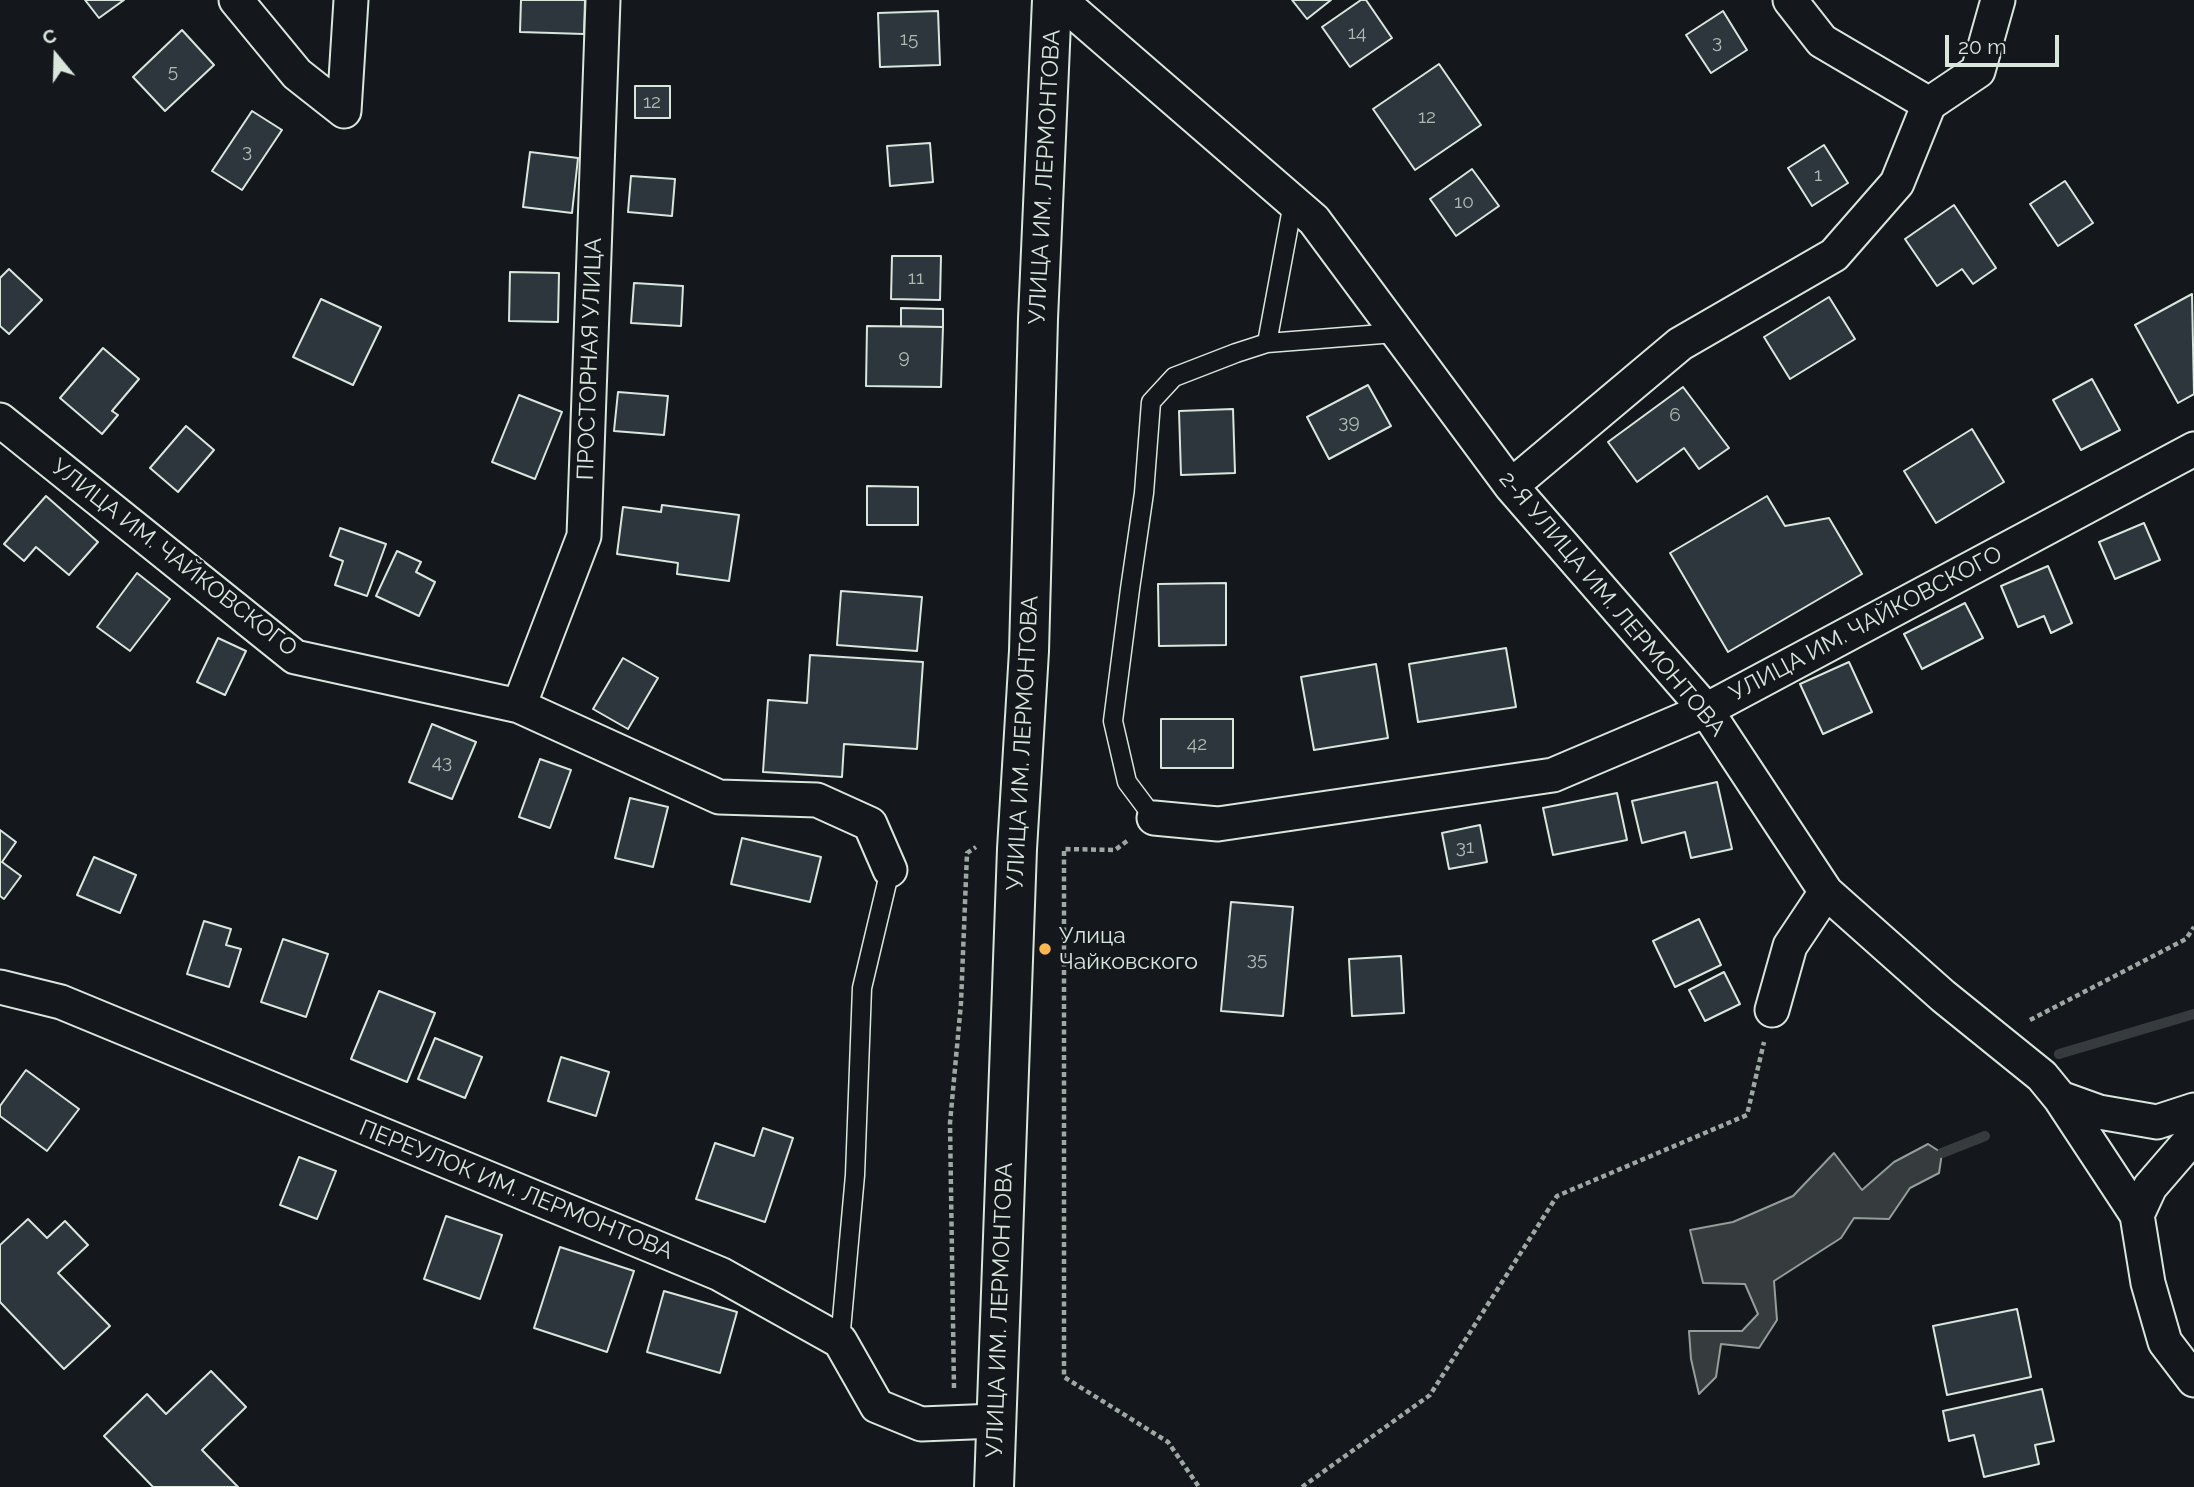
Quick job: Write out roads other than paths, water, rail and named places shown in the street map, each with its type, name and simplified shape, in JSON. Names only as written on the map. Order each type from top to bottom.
[{"type":"highway","name":"УЛИЦА ИМ. ЛЕРМОНТОВА","points":[[993,1487],[1017,849],[1029,651],[1037,333],[1052,0]]},
{"type":"street","points":[[236,0],[297,74],[344,111],[351,0]]},
{"type":"street","name":"ПРОСТОРНАЯ УЛИЦА","points":[[519,706],[584,536],[604,0]]},
{"type":"street","name":"2-Я УЛИЦА ИМ. ЛЕРМОНТОВА","points":[[1060,0],[1314,220],[1395,333],[1511,486],[1706,709],[1826,892],[1942,996],[2042,1076],[2060,1098],[2137,1215],[2148,1283],[2165,1342],[2194,1380]]},
{"type":"street","points":[[1790,0],[1822,41],[1929,104]]},
{"type":"street","points":[[1511,486],[1680,344],[1834,255],[1897,183],[1929,104],[1978,71],[1998,0]]},
{"type":"street","name":"УЛИЦА ИМ. ЧАЙКОВСКОГО","points":[[0,420],[295,657],[519,706],[719,797],[817,800],[870,824],[890,870]]},
{"type":"street","name":"УЛИЦА ИМ. ЧАЙКОВСКОГО","points":[[1154,818],[1218,824],[1553,775],[1706,709],[2194,449]]},
{"type":"street","points":[[1772,1010],[1790,946],[1826,892]]},
{"type":"street","name":"ПЕРЕУЛОК ИМ. ЛЕРМОНТОВА","points":[[0,987],[61,1002],[720,1274],[840,1341]]},
{"type":"street","points":[[2060,1098],[2099,1112],[2157,1122],[2194,1110]]},
{"type":"street","points":[[2137,1215],[2150,1187],[2194,1136]]},
{"type":"street","points":[[840,1341],[877,1406],[922,1424],[996,1421]]},
{"type":"lane","points":[[1267,343],[1293,203]]},
{"type":"lane","points":[[1154,818],[1127,782],[1113,721],[1144,493],[1151,402],[1174,377],[1267,343],[1395,333]]},
{"type":"lane","points":[[840,1341],[855,1175],[862,988],[890,870]]},
{"type":"waterway","points":[[2059,1054],[2194,1014]]},
{"type":"waterway","points":[[1942,1153],[1985,1136]]},
{"type":"place","name":"Улица Чайковского","points":[[1045,949]]}]
